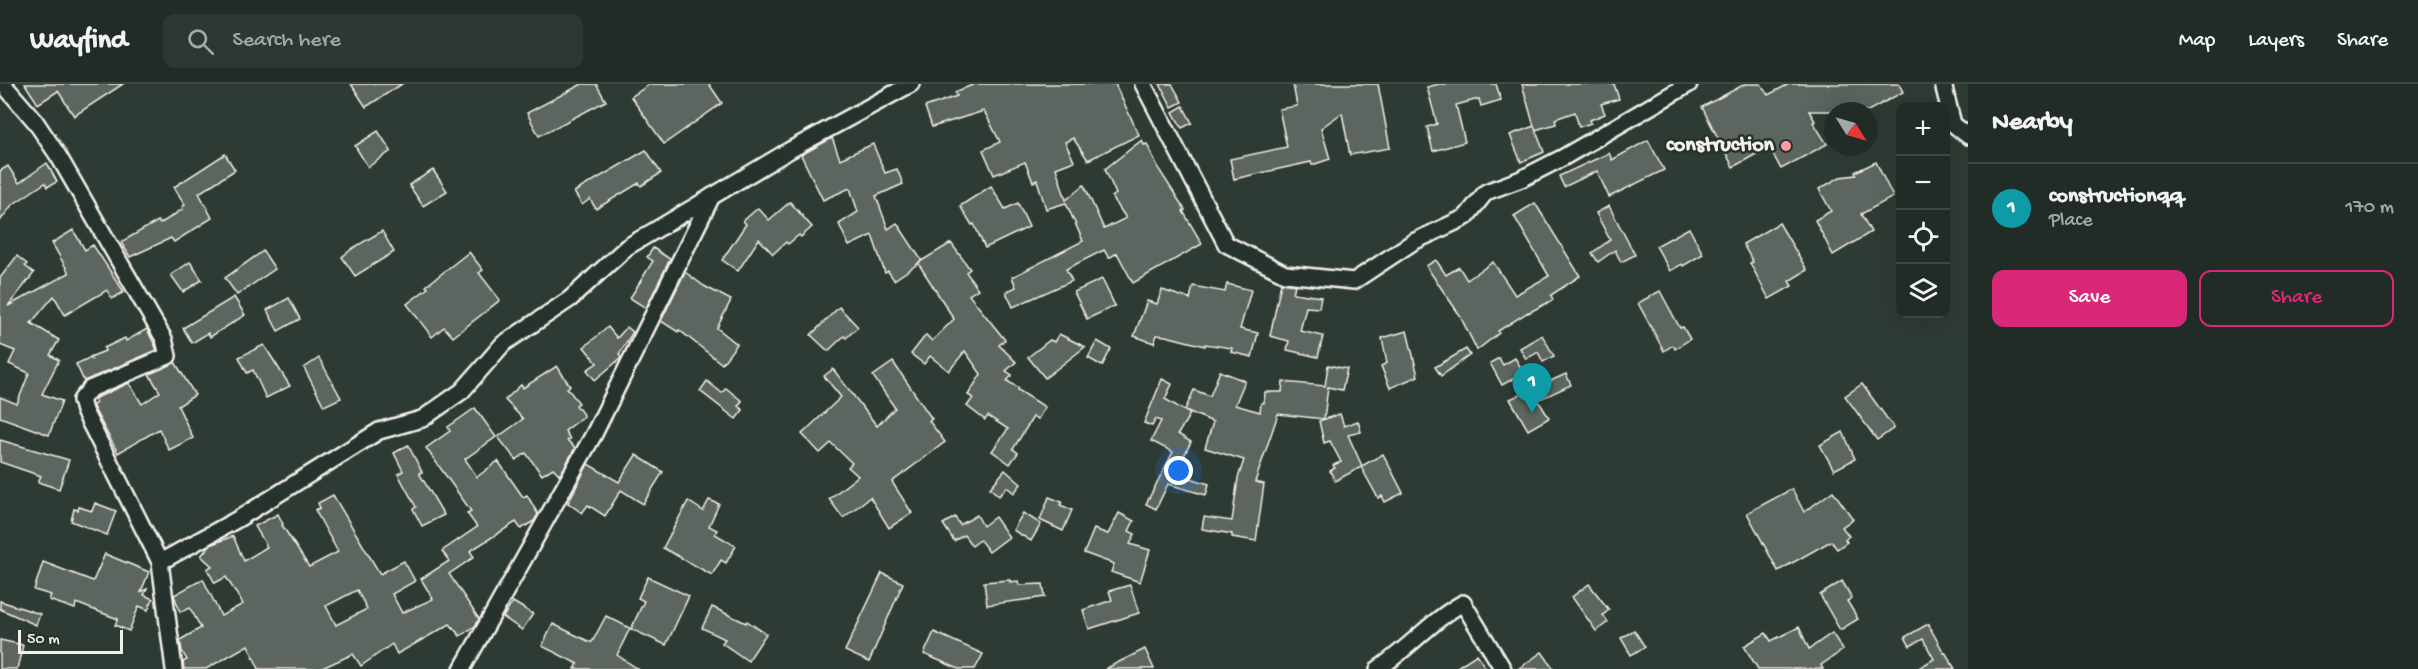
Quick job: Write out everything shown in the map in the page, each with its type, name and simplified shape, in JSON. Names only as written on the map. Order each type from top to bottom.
[{"type":"street","points":[[3,84],[34,121],[59,157],[164,339],[168,356],[90,389],[81,400],[84,411],[160,562],[174,669]]},
{"type":"street","points":[[160,562],[248,513],[379,431],[422,419],[462,391],[503,344],[570,299],[627,247],[790,150],[911,84]]},
{"type":"street","points":[[1143,84],[1226,244],[1285,274],[1354,281],[1413,242],[1466,218],[1486,192],[1547,166],[1689,84]]},
{"type":"street","points":[[1942,84],[1953,124],[1968,136]]},
{"type":"street","points":[[462,669],[594,434],[712,196]]},
{"type":"street","points":[[1378,669],[1396,657],[1450,610],[1463,603],[1503,669]]},
{"type":"building","points":[[25,84],[123,84],[74,116],[58,91],[38,104]]},
{"type":"building","points":[[351,84],[402,84],[366,107]]},
{"type":"building","points":[[582,84],[596,84],[606,101],[539,136],[527,113]]},
{"type":"building","points":[[650,84],[709,84],[722,103],[664,144],[631,97]]},
{"type":"building","points":[[975,84],[1115,84],[1139,135],[1088,160],[1073,138],[1065,142],[1074,161],[1056,168],[1066,200],[1084,185],[1104,229],[1126,218],[1112,197],[1116,194],[1105,169],[1142,140],[1144,145],[1147,144],[1158,168],[1185,210],[1183,211],[1202,244],[1133,283],[1117,253],[1109,258],[1104,250],[1066,269],[1072,281],[1013,307],[1006,292],[1016,287],[1012,277],[1083,241],[1066,203],[1046,209],[1037,180],[1033,182],[1025,162],[994,175],[983,150],[1000,142],[984,111],[932,127],[925,107],[957,96],[955,92]]},
{"type":"building","points":[[1160,84],[1172,84],[1182,102],[1172,107]]},
{"type":"building","points":[[1293,84],[1378,84],[1390,148],[1350,155],[1342,113],[1321,128],[1330,159],[1312,165],[1311,162],[1234,179],[1230,159],[1287,147],[1279,109],[1297,106]]},
{"type":"building","points":[[1439,84],[1496,84],[1501,100],[1481,106],[1479,99],[1456,105],[1465,142],[1433,151],[1427,127],[1437,124],[1427,87]]},
{"type":"building","points":[[1522,84],[1614,84],[1619,99],[1601,104],[1605,114],[1590,120],[1591,123],[1579,127],[1575,112],[1555,119],[1556,124],[1535,130]]},
{"type":"building","points":[[1745,84],[1761,84],[1768,95],[1789,84],[1899,84],[1903,92],[1878,106],[1878,102],[1824,102],[1824,111],[1809,111],[1824,139],[1824,146],[1781,169],[1769,147],[1733,167],[1702,107]]},
{"type":"building","points":[[1183,106],[1192,123],[1182,128],[1173,112]]},
{"type":"building","points":[[1534,126],[1544,152],[1521,162],[1510,135]]},
{"type":"building","points":[[378,131],[391,151],[368,167],[355,146]]},
{"type":"building","points":[[832,138],[840,159],[873,144],[885,173],[897,169],[903,184],[876,196],[888,229],[897,223],[922,261],[894,280],[888,271],[885,273],[872,235],[849,246],[839,224],[858,212],[850,188],[823,200],[801,155]]},
{"type":"building","points":[[1648,140],[1664,170],[1609,197],[1597,171],[1564,187],[1559,176],[1609,153],[1612,160]]},
{"type":"building","points":[[646,150],[661,173],[641,186],[639,183],[596,209],[590,199],[582,205],[574,192]]},
{"type":"building","points":[[225,154],[235,170],[199,193],[212,218],[174,242],[171,238],[130,257],[121,242],[158,221],[160,224],[183,209],[185,205],[174,187]]},
{"type":"building","points":[[1876,162],[1893,197],[1861,214],[1871,232],[1833,255],[1815,220],[1831,211],[1819,189],[1840,177],[1856,175],[1855,172]]},
{"type":"building","points":[[47,163],[57,182],[47,187],[45,183],[12,205],[0,221],[0,171],[8,166],[19,183]]},
{"type":"building","points":[[433,170],[447,191],[423,206],[409,185]]},
{"type":"building","points":[[991,186],[1005,209],[1018,203],[1029,227],[985,248],[974,224],[972,225],[960,206]]},
{"type":"building","points":[[790,202],[812,227],[801,237],[799,235],[788,244],[786,242],[773,254],[759,239],[738,271],[722,260],[746,224],[743,221],[758,208],[769,220]]},
{"type":"building","points":[[1535,203],[1580,276],[1551,295],[1553,300],[1528,312],[1498,331],[1499,333],[1477,350],[1459,314],[1426,266],[1436,260],[1446,275],[1459,267],[1467,280],[1493,262],[1515,295],[1549,276],[1514,216]]},
{"type":"building","points":[[1609,206],[1635,255],[1621,262],[1615,250],[1598,262],[1592,253],[1610,240],[1596,213]]},
{"type":"building","points":[[1779,223],[1807,270],[1789,281],[1792,286],[1769,299],[1743,244]]},
{"type":"building","points":[[1689,228],[1703,254],[1670,271],[1656,246]]},
{"type":"building","points":[[73,230],[85,250],[93,245],[124,292],[112,299],[107,290],[65,315],[54,296],[31,323],[59,340],[50,355],[59,360],[42,394],[62,401],[49,435],[0,417],[0,397],[17,404],[29,373],[9,364],[15,351],[0,345],[0,278],[17,256],[34,273],[8,306],[69,273],[52,243]]},
{"type":"building","points":[[382,231],[394,252],[355,276],[342,257]]},
{"type":"building","points":[[951,243],[970,269],[966,272],[978,289],[969,295],[1005,340],[999,345],[1016,362],[1006,371],[1012,375],[1007,381],[1045,407],[1038,419],[1033,417],[1013,449],[1018,453],[1010,464],[992,451],[1008,429],[988,416],[985,420],[967,406],[973,398],[968,395],[981,374],[965,351],[949,371],[930,356],[924,364],[911,354],[926,335],[932,341],[954,319],[918,263]]},
{"type":"building","points":[[653,248],[670,259],[646,308],[630,298],[653,261],[647,257]]},
{"type":"building","points":[[263,251],[275,269],[237,295],[225,278]]},
{"type":"building","points":[[469,252],[483,270],[479,273],[500,300],[453,337],[444,327],[432,337],[407,304]]},
{"type":"building","points":[[190,262],[202,280],[183,292],[171,275]]},
{"type":"building","points":[[685,272],[704,286],[731,300],[717,328],[737,344],[722,364],[679,330],[678,332],[661,321]]},
{"type":"building","points":[[1102,279],[1115,306],[1087,319],[1074,292]]},
{"type":"building","points":[[1281,283],[1295,285],[1293,293],[1321,297],[1319,308],[1306,307],[1300,331],[1323,336],[1318,357],[1287,350],[1289,341],[1270,336]]},
{"type":"building","points":[[1227,284],[1251,290],[1240,329],[1258,333],[1252,357],[1231,352],[1232,348],[1205,344],[1205,346],[1166,336],[1157,335],[1154,343],[1134,336],[1147,301],[1157,304],[1162,290],[1190,299],[1193,286],[1225,292]]},
{"type":"building","points":[[1660,291],[1680,328],[1683,327],[1690,339],[1675,349],[1673,345],[1664,351],[1638,303]]},
{"type":"building","points":[[234,297],[245,315],[210,337],[208,333],[192,343],[183,328]]},
{"type":"building","points":[[289,298],[300,319],[278,331],[267,310]]},
{"type":"building","points":[[839,307],[858,327],[828,351],[811,335]]},
{"type":"building","points":[[608,327],[617,338],[627,327],[633,332],[619,354],[621,358],[595,380],[587,370],[597,363],[584,347]]},
{"type":"building","points":[[147,329],[157,350],[84,381],[76,364],[91,359],[90,357],[105,351],[104,348],[125,338],[126,341]]},
{"type":"building","points":[[1407,331],[1418,376],[1390,388],[1381,366],[1387,363],[1382,338]]},
{"type":"building","points":[[1059,334],[1085,347],[1045,378],[1028,357],[1050,340],[1054,342]]},
{"type":"building","points":[[1542,335],[1554,356],[1543,362],[1538,352],[1526,359],[1520,348]]},
{"type":"building","points":[[1097,341],[1111,349],[1102,366],[1088,358]]},
{"type":"building","points":[[264,345],[290,386],[266,398],[253,370],[247,373],[239,357]]},
{"type":"building","points":[[1466,349],[1470,355],[1441,376],[1435,367]]},
{"type":"building","points":[[319,358],[341,398],[324,406],[304,368]]},
{"type":"building","points":[[1499,358],[1503,365],[1515,358],[1524,373],[1502,385],[1490,363]]},
{"type":"building","points":[[175,362],[195,395],[178,406],[193,438],[169,450],[159,429],[118,453],[93,407],[96,403],[94,399],[129,383],[142,404],[160,392],[149,374]]},
{"type":"building","points":[[893,362],[932,419],[929,421],[945,442],[892,482],[912,513],[889,528],[870,497],[843,518],[829,499],[858,476],[848,467],[852,463],[831,443],[820,453],[802,434],[841,397],[824,376],[833,369],[877,426],[895,408],[873,376]]},
{"type":"building","points":[[1328,365],[1347,369],[1342,390],[1328,387],[1324,419],[1278,414],[1255,482],[1264,484],[1256,541],[1202,529],[1204,517],[1232,521],[1238,478],[1244,460],[1205,448],[1213,422],[1185,410],[1194,390],[1210,396],[1220,371],[1245,381],[1235,405],[1260,412],[1265,392],[1282,392],[1283,382],[1325,386]]},
{"type":"building","points":[[557,366],[570,386],[567,388],[579,403],[576,405],[584,416],[565,431],[570,439],[567,440],[575,448],[560,475],[553,468],[542,475],[526,453],[516,460],[498,437],[523,419],[505,400],[521,385],[523,388]]},
{"type":"building","points":[[1566,374],[1571,385],[1538,400],[1549,418],[1528,430],[1510,399]]},
{"type":"building","points":[[1162,379],[1172,384],[1165,399],[1190,414],[1178,434],[1191,442],[1175,473],[1209,484],[1206,495],[1168,484],[1156,509],[1146,504],[1173,452],[1151,441],[1161,421],[1156,419],[1152,426],[1144,423]]},
{"type":"building","points":[[707,381],[722,393],[726,388],[742,401],[738,406],[743,410],[736,419],[700,391]]},
{"type":"building","points":[[1862,384],[1894,428],[1877,440],[1845,396]]},
{"type":"building","points":[[475,408],[496,437],[465,459],[477,477],[498,461],[523,497],[527,495],[538,514],[534,521],[521,529],[516,522],[470,551],[474,557],[449,574],[479,619],[475,626],[460,636],[450,624],[397,654],[392,644],[361,666],[353,654],[320,669],[259,669],[248,645],[206,669],[184,669],[183,662],[187,660],[180,640],[201,628],[190,608],[180,612],[174,595],[203,579],[221,616],[243,604],[226,577],[215,583],[207,569],[212,566],[201,556],[210,545],[233,536],[244,561],[267,547],[255,526],[278,514],[282,525],[309,567],[338,552],[315,510],[320,508],[318,503],[333,495],[380,574],[404,561],[415,581],[392,594],[402,613],[433,599],[421,579],[449,561],[442,551],[477,527],[467,513],[471,511],[426,448],[450,431],[448,427]],"holes":[[[357,590],[367,609],[336,625],[326,606]]]},
{"type":"building","points":[[1340,414],[1344,426],[1358,421],[1361,432],[1348,435],[1362,466],[1383,454],[1403,493],[1385,502],[1382,496],[1378,498],[1361,467],[1335,481],[1330,471],[1335,468],[1333,465],[1341,462],[1330,441],[1324,443],[1319,421]]},
{"type":"building","points":[[1843,432],[1855,459],[1834,470],[1820,445]]},
{"type":"building","points":[[0,440],[69,460],[59,489],[38,482],[41,476],[0,462]]},
{"type":"building","points":[[408,445],[422,472],[419,473],[444,515],[422,526],[413,509],[416,507],[398,474],[403,471],[394,453]]},
{"type":"building","points":[[636,455],[663,472],[643,504],[621,490],[605,516],[588,505],[582,513],[568,503],[588,464],[619,482]]},
{"type":"building","points":[[1005,470],[1021,484],[1014,493],[1007,487],[999,496],[990,488]]},
{"type":"building","points":[[1792,489],[1804,512],[1833,491],[1853,519],[1842,527],[1849,536],[1845,539],[1847,542],[1837,549],[1831,541],[1778,571],[1747,513]]},
{"type":"building","points":[[1049,497],[1062,502],[1060,505],[1072,510],[1063,531],[1040,520]]},
{"type":"building","points":[[709,500],[719,504],[709,526],[717,530],[715,534],[736,546],[726,563],[721,560],[712,575],[663,548],[688,501],[703,511]]},
{"type":"building","points":[[95,503],[116,511],[107,535],[71,521],[74,509],[78,510],[79,507],[92,511]]},
{"type":"building","points":[[1023,513],[1041,524],[1031,541],[1013,530]]},
{"type":"building","points":[[1119,513],[1134,521],[1129,531],[1135,534],[1130,544],[1150,550],[1140,582],[1111,572],[1114,564],[1084,553],[1094,529],[1108,534]]},
{"type":"building","points":[[977,515],[983,526],[995,517],[1009,537],[989,552],[980,540],[972,546],[964,535],[954,541],[943,524],[955,517],[960,525]]},
{"type":"building","points":[[105,554],[149,572],[141,592],[147,589],[144,595],[153,599],[148,610],[139,606],[129,631],[115,625],[118,619],[76,603],[75,609],[49,600],[51,595],[34,590],[43,562],[93,581]]},
{"type":"building","points":[[882,573],[903,583],[869,662],[845,651]]},
{"type":"building","points":[[648,577],[689,596],[666,645],[631,629],[644,601],[638,598]]},
{"type":"building","points":[[1010,580],[1010,582],[1018,581],[1019,585],[1043,584],[1045,597],[987,605],[984,582]]},
{"type":"building","points":[[1842,581],[1852,598],[1847,601],[1858,619],[1840,630],[1820,595]]},
{"type":"building","points":[[1589,584],[1609,610],[1603,615],[1608,622],[1596,631],[1572,597]]},
{"type":"building","points":[[1130,585],[1139,613],[1089,629],[1083,610],[1112,600],[1109,591]]},
{"type":"building","points":[[0,601],[40,614],[36,625],[0,609]]},
{"type":"building","points":[[513,602],[533,614],[522,630],[503,617]]},
{"type":"building","points":[[712,607],[746,623],[747,621],[766,634],[748,661],[722,643],[725,639],[702,628]]},
{"type":"building","points":[[606,616],[630,628],[617,655],[638,669],[575,669],[578,664],[542,646],[553,624],[592,642]]},
{"type":"building","points":[[1928,624],[1955,669],[1917,669],[1934,659],[1923,639],[1910,646],[1905,637]]},
{"type":"building","points":[[1799,627],[1809,649],[1832,633],[1843,650],[1821,665],[1823,669],[1758,669],[1744,646],[1766,633],[1771,641]]},
{"type":"building","points":[[1634,630],[1645,647],[1631,655],[1621,638]]},
{"type":"building","points":[[934,632],[983,654],[975,669],[959,669],[924,654]]},
{"type":"building","points":[[0,640],[23,645],[17,669],[0,669]]},
{"type":"building","points":[[1145,649],[1154,669],[1105,669]]},
{"type":"building","points":[[1542,652],[1554,669],[1518,669]]},
{"type":"building","points":[[1477,654],[1486,669],[1454,669]]},
{"type":"place","name":"construction","points":[[1786,146]]},
{"type":"place","name":"constructionqq","points":[[1532,413]]}]
